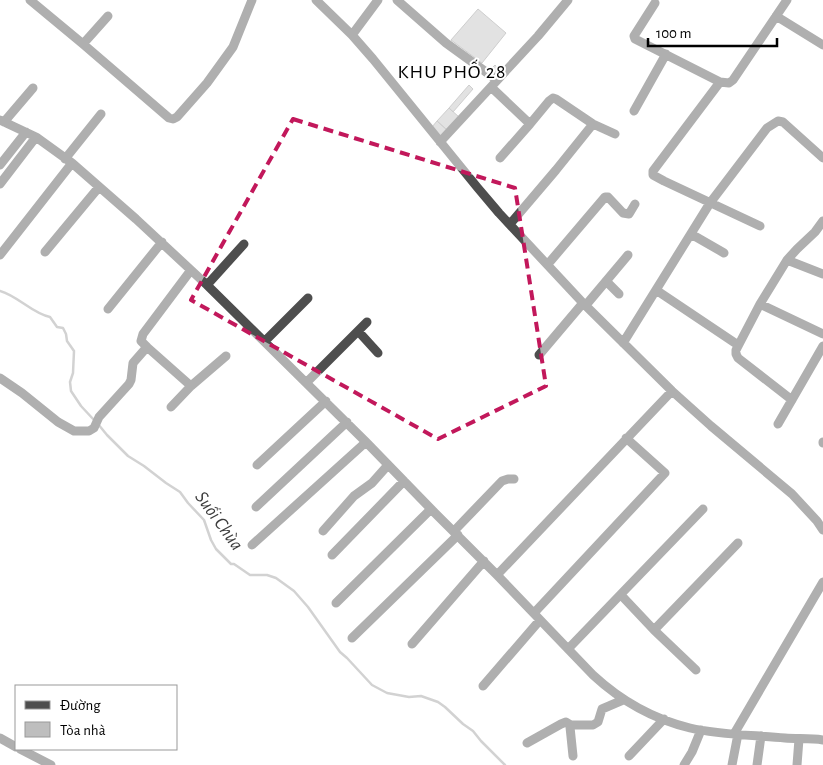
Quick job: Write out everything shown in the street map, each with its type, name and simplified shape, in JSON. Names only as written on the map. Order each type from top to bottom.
[{"type":"street","points":[[30,0],[173,119],[178,117],[207,83],[233,48],[252,0]]},
{"type":"street","points":[[316,0],[352,35],[477,187],[585,304],[672,391],[820,519],[823,530]]},
{"type":"street","points":[[352,35],[378,0]]},
{"type":"street","points":[[397,0],[494,83],[530,124]]},
{"type":"street","points":[[440,142],[568,0]]},
{"type":"street","points":[[655,3],[634,36],[635,39],[720,82],[729,83],[733,80],[787,0]]},
{"type":"street","points":[[84,44],[108,16]]},
{"type":"street","points":[[776,16],[823,45]]},
{"type":"street","points":[[634,111],[666,54]]},
{"type":"street","points":[[720,82],[652,171],[653,175],[760,226]]},
{"type":"street","points":[[32,88],[2,121],[36,137],[69,161],[162,242],[326,401],[607,688],[622,700],[689,728],[799,739],[822,738]]},
{"type":"street","points":[[500,158],[553,98],[593,124],[615,134]]},
{"type":"street","points":[[0,255],[101,114]]},
{"type":"street","points":[[623,343],[710,203],[767,128],[778,121],[783,122],[823,158]]},
{"type":"street","points":[[510,224],[593,124]]},
{"type":"street","points":[[0,165],[26,132]]},
{"type":"street","points":[[0,184],[36,137]]},
{"type":"street","points":[[45,252],[99,187]]},
{"type":"street","points":[[548,264],[605,197],[608,196],[626,214],[629,214],[635,204]]},
{"type":"street","points":[[792,400],[738,358],[736,354],[738,345],[760,304],[787,260],[820,232],[823,221]]},
{"type":"street","points":[[691,234],[724,253]]},
{"type":"street","points":[[108,308],[162,242]]},
{"type":"street","points":[[207,285],[244,244]]},
{"type":"street","points":[[539,355],[628,255]]},
{"type":"street","points":[[787,260],[823,274]]},
{"type":"street","points":[[191,270],[143,334],[141,341],[192,386]]},
{"type":"street","points":[[606,281],[619,294]]},
{"type":"street","points":[[656,290],[738,345]]},
{"type":"street","points":[[266,341],[308,298]]},
{"type":"street","points":[[760,304],[823,334]]},
{"type":"street","points":[[307,382],[367,322]]},
{"type":"street","points":[[358,331],[378,353]]},
{"type":"street","points":[[778,424],[823,346]]},
{"type":"street","points":[[0,378],[58,422],[74,431],[90,431],[94,428],[99,417],[129,384],[132,363],[147,347]]},
{"type":"street","points":[[171,407],[226,356]]},
{"type":"street","points":[[497,575],[672,391]]},
{"type":"street","points":[[257,465],[326,401]]},
{"type":"street","points":[[256,507],[346,422]]},
{"type":"street","points":[[483,686],[537,616],[665,474],[626,438]]},
{"type":"street","points":[[252,545],[366,442]]},
{"type":"street","points":[[323,531],[354,496],[372,482],[388,465]]},
{"type":"street","points":[[352,638],[456,533],[502,481],[514,478]]},
{"type":"street","points":[[332,555],[404,481]]},
{"type":"street","points":[[336,604],[431,509]]},
{"type":"street","points":[[568,649],[703,509]]},
{"type":"street","points":[[654,630],[738,543]]},
{"type":"street","points":[[412,644],[484,561]]},
{"type":"street","points":[[732,765],[736,734],[823,582]]},
{"type":"street","points":[[621,595],[696,670]]},
{"type":"street","points":[[527,742],[566,722],[570,725],[596,724],[602,709],[622,700]]},
{"type":"street","points":[[629,756],[664,719]]},
{"type":"street","points":[[570,725],[573,756]]},
{"type":"street","points":[[684,765],[692,752],[701,730]]},
{"type":"street","points":[[757,765],[761,736]]},
{"type":"street","points":[[0,738],[15,746]]},
{"type":"street","points":[[797,765],[799,739]]},
{"type":"street","points":[[22,750],[50,765]]},
{"type":"highlighted area","points":[[293,119],[515,188],[546,386],[438,439],[191,300]]},
{"type":"building","points":[[478,9],[506,33],[482,63],[451,40]]},
{"type":"building","points":[[495,65],[501,71],[498,76],[491,69]]},
{"type":"building","points":[[469,85],[473,89],[453,112],[449,108]]},
{"type":"building","points":[[449,108],[459,117],[447,130],[437,121]]},
{"type":"building","points":[[437,121],[447,130],[440,137],[432,127]]},
{"type":"waterway","name":"Suối Chùa","points":[[0,291],[50,317],[57,327],[63,328],[67,341],[74,351],[73,373],[70,382],[71,391],[94,420]]},
{"type":"waterway","name":"Suối Chùa","points":[[98,424],[128,456],[180,492],[204,520],[216,549],[231,564],[234,564],[250,575],[267,575],[276,578],[294,591],[308,607],[340,652],[372,685],[387,693],[409,697],[421,696],[438,702],[473,731],[505,765]]},
{"type":"district","name":"KHU PHỐ 28","points":[[452,72]]}]
